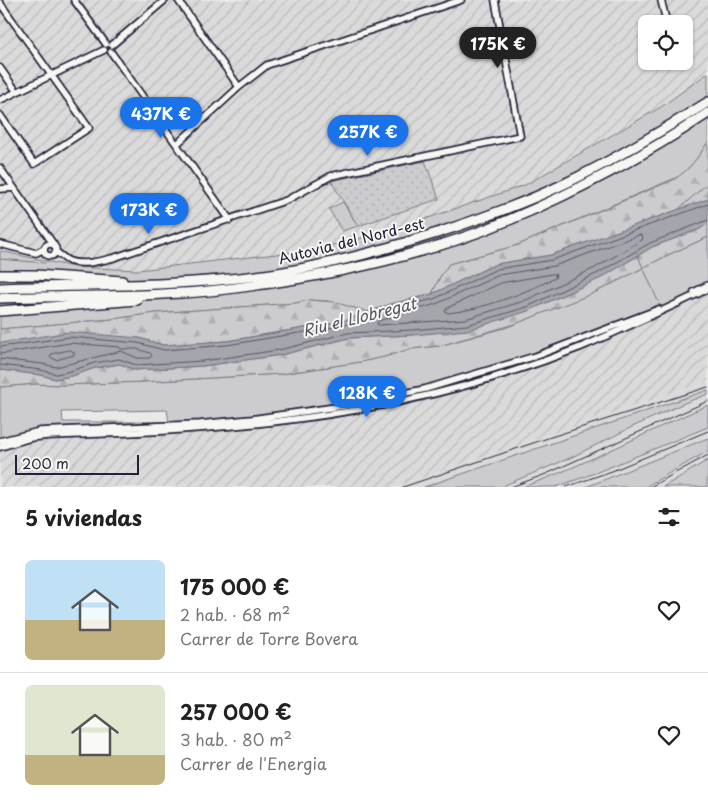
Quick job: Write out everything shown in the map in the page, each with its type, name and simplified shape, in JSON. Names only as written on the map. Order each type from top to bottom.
[{"type":"highway","name":"Autovia del Nord-est","points":[[0,288],[156,284],[264,275],[391,248],[516,205],[563,185],[617,157],[708,102]]},
{"type":"highway","name":"Autovia del Nord-est","points":[[0,298],[182,294],[321,275],[407,254],[507,221],[614,171],[681,132],[708,113]]},
{"type":"highway","points":[[0,275],[36,274],[156,284]]},
{"type":"highway","points":[[0,311],[137,300],[182,294]]},
{"type":"street","points":[[74,0],[230,220]]},
{"type":"street","points":[[0,100],[108,48],[165,0]]},
{"type":"street","points":[[178,0],[238,87]]},
{"type":"street","points":[[177,144],[238,87],[267,66],[462,0]]},
{"type":"street","points":[[0,168],[56,248],[56,252],[63,258],[74,262],[96,262],[287,200],[331,176],[520,136],[495,0]]},
{"type":"street","points":[[661,0],[665,15]]},
{"type":"street","points":[[0,4],[53,75],[89,128],[34,164],[0,114]]},
{"type":"street","points":[[0,68],[17,92]]},
{"type":"street","points":[[0,189],[13,188]]},
{"type":"street","points":[[45,234],[46,253],[57,260],[63,258]]},
{"type":"street","points":[[0,244],[36,253],[50,244],[54,245]]},
{"type":"street","points":[[50,256],[56,252]]},
{"type":"street","points":[[0,441],[40,431],[172,426],[252,419],[343,406],[425,389],[536,356],[600,333],[667,306],[708,285]]},
{"type":"street","points":[[0,447],[30,438],[47,436],[206,429],[297,419],[398,401],[461,386],[579,347],[640,322],[708,289]]},
{"type":"shaded area","points":[[0,0],[708,0],[708,73],[661,107],[525,185],[384,233],[311,250],[138,270],[74,267],[0,251]]},
{"type":"shaded area","points":[[708,293],[708,381],[394,487],[0,487],[0,451],[41,439],[138,436],[274,426],[397,407],[533,369],[669,312]]},
{"type":"shaded area","points":[[708,381],[708,390],[468,473],[424,487],[394,487]]},
{"type":"shaded area","points":[[708,394],[708,405],[601,455],[523,487],[504,486],[570,458],[628,429]]},
{"type":"shaded area","points":[[708,427],[708,438],[696,444],[586,487],[556,487],[595,473]]},
{"type":"shaded area","points":[[708,451],[708,460],[663,487],[645,487]]},
{"type":"green space","points":[[708,73],[708,142],[695,161],[680,176],[518,245],[449,264],[432,294],[368,312],[328,301],[309,300],[296,303],[156,313],[113,319],[0,329],[0,251],[74,267],[138,270],[311,250],[384,233],[525,185],[661,107]]},
{"type":"green space","points":[[708,142],[708,199],[551,255],[496,264],[432,294],[449,264],[518,245],[673,180],[688,168]]},
{"type":"green space","points":[[425,161],[439,199],[358,226],[331,181]]},
{"type":"green space","points":[[343,202],[358,226],[342,231],[329,209]]},
{"type":"green space","points":[[708,223],[708,237],[594,293],[515,324],[439,346],[410,349],[360,362],[281,374],[141,382],[63,385],[36,384],[0,387],[0,370],[41,375],[55,379],[72,376],[95,368],[120,364],[135,370],[203,366],[281,355],[349,338],[412,335],[528,311],[601,278],[652,247],[700,229]]},
{"type":"green space","points":[[708,237],[708,293],[669,312],[533,369],[479,386],[397,407],[274,426],[138,436],[41,439],[0,451],[0,387],[36,384],[63,385],[141,382],[281,374],[360,362],[410,349],[439,346],[505,328],[600,290]],"holes":[[[167,410],[169,422],[63,422],[62,412]]]},
{"type":"green space","points":[[309,300],[334,302],[368,312],[340,322],[227,341],[163,345],[139,338],[0,343],[0,329],[113,319],[156,313],[296,303]]},
{"type":"green space","points":[[708,390],[708,394],[628,429],[570,458],[505,485],[505,487],[424,487]]},
{"type":"green space","points":[[708,405],[708,427],[556,487],[523,487],[593,458]]},
{"type":"green space","points":[[708,438],[708,451],[645,487],[586,487]]},
{"type":"green space","points":[[708,460],[707,487],[663,487]]},
{"type":"water","name":"Riu el Llobregat","points":[[708,199],[708,223],[700,229],[652,247],[601,278],[528,311],[468,330],[349,338],[281,355],[203,366],[135,370],[120,364],[95,368],[72,376],[55,379],[41,375],[0,370],[0,343],[69,332],[139,338],[163,345],[227,341],[340,322],[391,304],[432,294],[496,264],[551,255]]},
{"type":"waterway","points":[[679,209],[708,183]]},
{"type":"waterway","points":[[637,254],[658,301]]},
{"type":"waterway","points":[[0,259],[45,263]]},
{"type":"railway","points":[[403,487],[708,387]]},
{"type":"railway","points":[[511,487],[546,474],[708,401]]},
{"type":"railway","points":[[566,487],[612,471],[708,431]]},
{"type":"railway","points":[[650,487],[708,455]]}]
